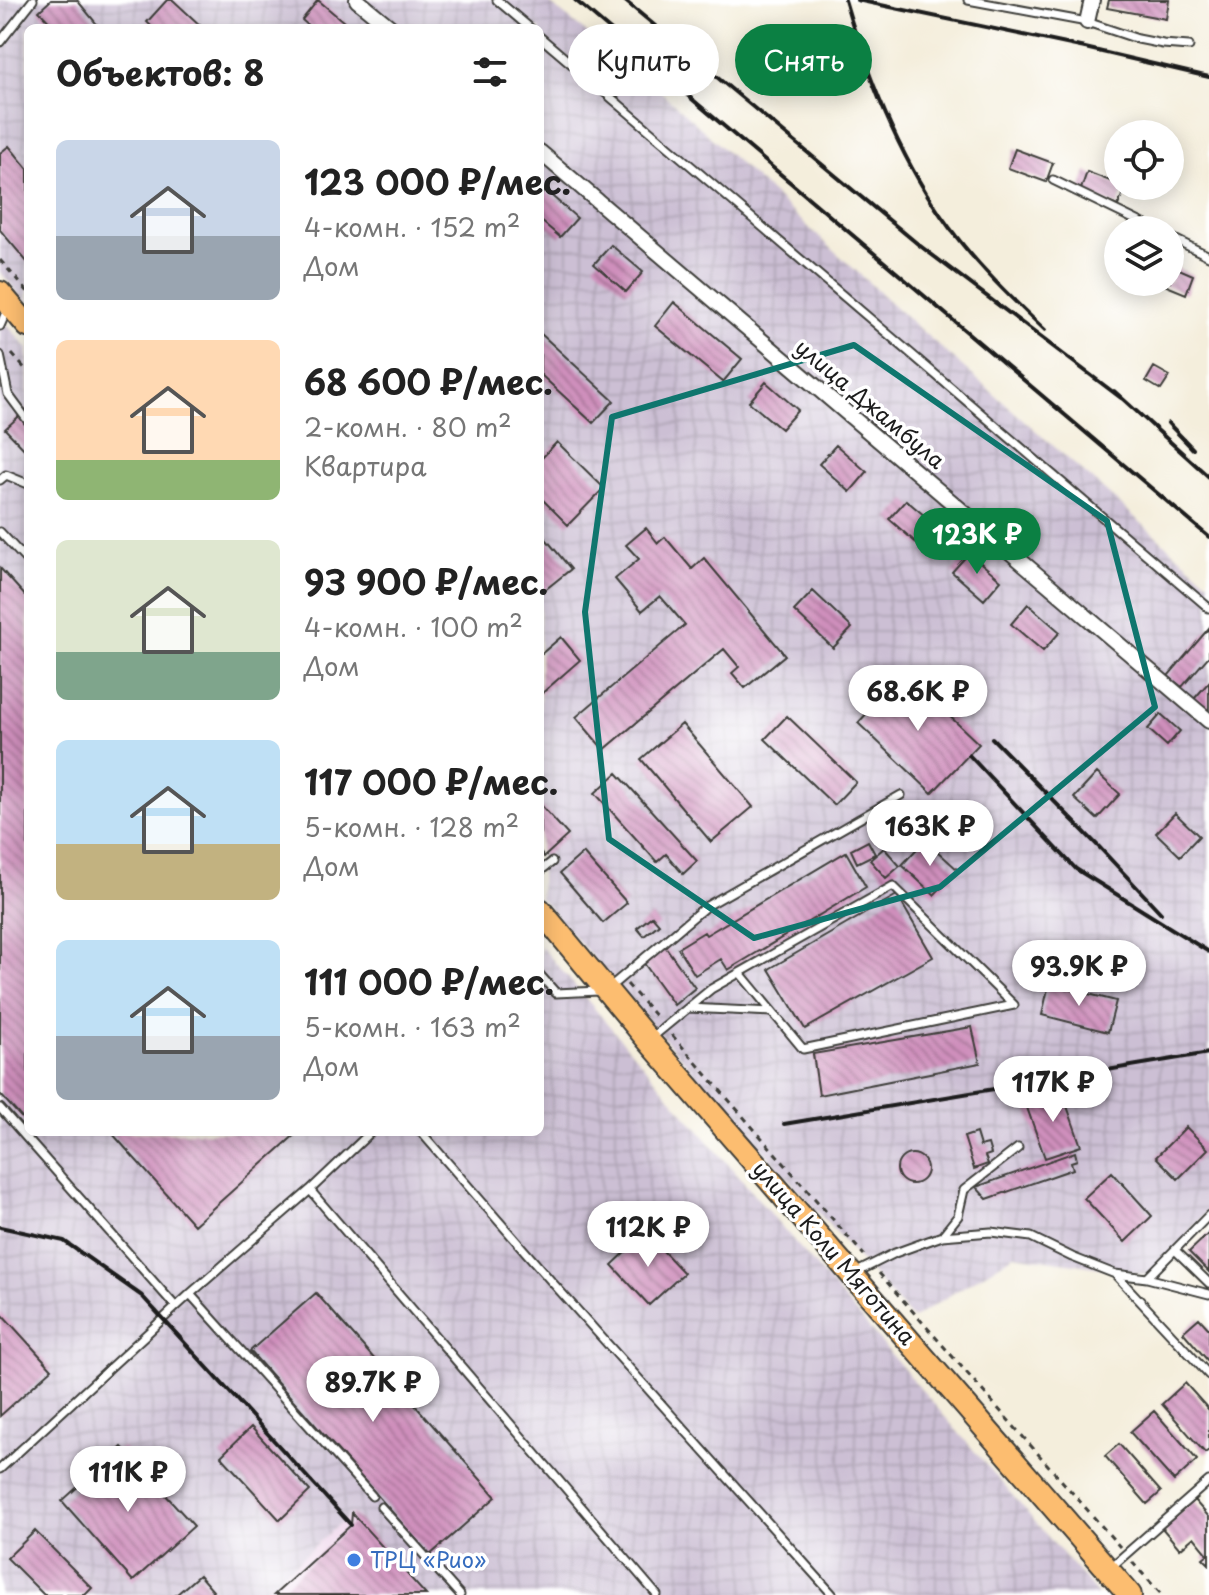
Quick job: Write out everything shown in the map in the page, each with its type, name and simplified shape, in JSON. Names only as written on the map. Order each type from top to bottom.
[{"type":"main road","points":[[12,296],[24,318]]},
{"type":"main road","name":"улица Коли Мяготина","points":[[545,903],[863,1270],[1130,1595]]},
{"type":"street","points":[[357,0],[386,24]]},
{"type":"street","points":[[1087,22],[1092,0]]},
{"type":"street","name":"улица Джамбула","points":[[544,155],[1209,721]]},
{"type":"lane","points":[[0,42],[33,0]]},
{"type":"lane","points":[[497,0],[525,24]]},
{"type":"lane","points":[[968,0],[1087,22],[1138,39],[1189,46]]},
{"type":"lane","points":[[544,40],[1209,608]]},
{"type":"lane","points":[[1053,180],[1127,216]]},
{"type":"lane","points":[[1184,244],[1209,256]]},
{"type":"lane","points":[[0,326],[12,296]]},
{"type":"lane","points":[[0,355],[8,394],[24,416]]},
{"type":"lane","points":[[0,480],[6,475],[24,482]]},
{"type":"lane","points":[[0,532],[24,558]]},
{"type":"lane","points":[[544,980],[556,993],[614,984],[705,907],[901,795]]},
{"type":"lane","points":[[544,868],[552,862]]},
{"type":"lane","points":[[656,1034],[711,989],[893,886],[1014,1005],[803,1049],[740,973]]},
{"type":"lane","points":[[688,1008],[772,1012]]},
{"type":"lane","points":[[0,1108],[24,1135]]},
{"type":"lane","points":[[25,1136],[176,1307]]},
{"type":"lane","points":[[0,1469],[367,1136]]},
{"type":"lane","points":[[424,1136],[833,1595]]},
{"type":"lane","points":[[942,1236],[958,1216],[964,1190],[1018,1148]]},
{"type":"lane","points":[[310,1190],[657,1595]]},
{"type":"lane","points":[[1147,1278],[1209,1215]]},
{"type":"lane","points":[[863,1270],[895,1253],[942,1236],[991,1232],[1031,1237],[1115,1274],[1147,1278],[1209,1294]]},
{"type":"lane","points":[[1176,1251],[1209,1283]]},
{"type":"lane","points":[[1115,1274],[1209,1375]]},
{"type":"lane","points":[[190,1294],[372,1496]]},
{"type":"lane","points":[[1108,1569],[1209,1481]]},
{"type":"lane","points":[[381,1507],[460,1595]]},
{"type":"path","points":[[0,260],[12,296]]},
{"type":"path","points":[[9,351],[24,368]]},
{"type":"path","points":[[614,984],[863,1270],[1162,1595]]},
{"type":"highlighted area","points":[[854,345],[1107,521],[1155,707],[940,887],[754,938],[609,839],[585,612],[612,417]]},
{"type":"shaded area","points":[[0,0],[545,0],[576,24],[568,24],[568,96],[666,96],[915,325],[1209,582],[1209,1208],[1156,1276],[1014,1255],[912,1319],[544,903],[544,24],[24,24],[24,300],[0,272]]},
{"type":"shaded area","points":[[0,316],[24,344],[24,1136],[544,1136],[544,950],[1098,1595],[652,1595],[645,1587],[636,1595],[426,1595],[352,1513],[259,1595],[0,1595]]},
{"type":"shaded area","name":"ТРЦ «Рио»","points":[[352,1513],[426,1595],[259,1595]]},
{"type":"building","points":[[51,0],[77,0],[97,24],[51,24],[39,11]]},
{"type":"building","points":[[167,0],[173,0],[199,24],[149,24],[147,22]]},
{"type":"building","points":[[318,0],[346,24],[306,24],[302,20]]},
{"type":"building","points":[[1109,0],[1169,0],[1166,19],[1107,8]]},
{"type":"building","points":[[9,146],[24,164],[24,258],[0,230],[0,153]]},
{"type":"building","points":[[1015,149],[1053,163],[1046,182],[1008,168]]},
{"type":"building","points":[[1087,172],[1104,179],[1104,200],[1120,200],[1118,206],[1080,192]]},
{"type":"building","points":[[544,191],[577,218],[560,237],[544,223]]},
{"type":"building","points":[[611,245],[643,272],[626,292],[594,264]]},
{"type":"building","points":[[1184,271],[1193,275],[1184,293]]},
{"type":"building","points":[[674,302],[742,359],[723,382],[655,326]]},
{"type":"building","points":[[544,337],[614,401],[593,423],[544,378]]},
{"type":"building","points":[[1154,367],[1170,376],[1161,390],[1146,381]]},
{"type":"building","points":[[766,382],[798,410],[781,429],[749,402]]},
{"type":"building","points":[[24,412],[24,449],[5,429]]},
{"type":"building","points":[[557,442],[604,488],[568,525],[544,501],[544,456]]},
{"type":"building","points":[[836,445],[867,472],[850,492],[819,464]]},
{"type":"building","points":[[906,500],[938,527],[921,547],[889,519]]},
{"type":"building","points":[[646,528],[658,543],[665,537],[692,569],[704,558],[785,655],[745,688],[732,673],[739,667],[724,649],[604,750],[576,717],[685,625],[660,596],[642,611],[615,579],[639,559],[626,545]]},
{"type":"building","points":[[546,539],[571,569],[544,591]]},
{"type":"building","points":[[969,553],[1001,580],[984,600],[952,572]]},
{"type":"building","points":[[0,568],[24,595],[24,1121],[0,1094]]},
{"type":"building","points":[[813,591],[852,628],[833,648],[794,611]]},
{"type":"building","points":[[1028,604],[1060,632],[1043,651],[1011,624]]},
{"type":"building","points":[[1209,628],[1209,656],[1182,687],[1168,676]]},
{"type":"building","points":[[561,637],[580,660],[544,692],[544,652]]},
{"type":"building","points":[[904,673],[979,744],[932,793],[858,723]]},
{"type":"building","points":[[1209,682],[1209,712],[1194,699]]},
{"type":"building","points":[[1161,714],[1180,731],[1167,746],[1148,729]]},
{"type":"building","points":[[787,716],[856,782],[834,805],[765,739]]},
{"type":"building","points":[[682,724],[753,807],[711,842],[641,759]]},
{"type":"building","points":[[617,773],[697,861],[683,874],[666,854],[657,862],[595,793]]},
{"type":"building","points":[[1097,773],[1120,794],[1097,819],[1074,798]]},
{"type":"building","points":[[544,808],[568,835],[544,857]]},
{"type":"building","points":[[1175,813],[1199,836],[1180,856],[1156,833]]},
{"type":"building","points":[[925,840],[958,870],[934,895],[902,865]]},
{"type":"building","points":[[868,841],[875,854],[857,863],[851,850]]},
{"type":"building","points":[[884,848],[900,866],[886,878],[870,860]]},
{"type":"building","points":[[846,852],[866,887],[728,970],[721,959],[695,975],[678,948],[704,932],[706,935]]},
{"type":"building","points":[[583,853],[627,903],[603,923],[560,873]]},
{"type":"building","points":[[897,895],[933,957],[805,1029],[769,969]]},
{"type":"building","points":[[652,916],[659,924],[644,936],[637,928]]},
{"type":"building","points":[[665,946],[695,988],[674,1005],[643,962]]},
{"type":"building","points":[[1049,984],[1116,1001],[1108,1032],[1042,1015]]},
{"type":"building","points":[[972,1027],[980,1063],[819,1095],[813,1054]]},
{"type":"building","points":[[1061,1089],[1081,1146],[1045,1158],[1025,1102]]},
{"type":"building","points":[[1186,1127],[1208,1149],[1178,1179],[1156,1157]]},
{"type":"building","points":[[976,1133],[980,1146],[988,1144],[991,1154],[985,1156],[988,1164],[974,1169],[964,1137]]},
{"type":"building","points":[[115,1136],[294,1136],[194,1225]]},
{"type":"building","points":[[1075,1152],[1077,1160],[1071,1162],[1073,1169],[987,1199],[976,1187]]},
{"type":"building","points":[[912,1154],[922,1159],[927,1169],[922,1179],[912,1184],[902,1179],[897,1169],[902,1159]]},
{"type":"building","points":[[1112,1172],[1152,1216],[1125,1242],[1084,1198]]},
{"type":"building","points":[[646,1233],[684,1273],[649,1305],[612,1265]]},
{"type":"building","points":[[1209,1233],[1209,1272],[1189,1252]]},
{"type":"building","points":[[316,1293],[496,1497],[430,1555],[250,1351]]},
{"type":"building","points":[[0,1312],[52,1369],[0,1416]]},
{"type":"building","points":[[1199,1318],[1209,1329],[1209,1362],[1183,1332]]},
{"type":"building","points":[[1185,1383],[1209,1410],[1209,1450],[1205,1453],[1162,1404]]},
{"type":"building","points":[[1154,1411],[1197,1460],[1174,1481],[1130,1432]]},
{"type":"building","points":[[251,1427],[310,1491],[280,1520],[221,1456]]},
{"type":"building","points":[[1119,1444],[1161,1492],[1147,1504],[1105,1456]]},
{"type":"building","points":[[122,1447],[194,1526],[133,1581],[62,1501]]},
{"type":"building","points":[[1194,1500],[1209,1517],[1209,1564],[1203,1558],[1208,1554],[1194,1537],[1180,1549],[1162,1528]]},
{"type":"building","name":"ТРЦ «Рио»","points":[[352,1513],[426,1595],[274,1595],[351,1525]]},
{"type":"building","points":[[35,1531],[92,1588],[85,1595],[44,1595],[7,1558]]},
{"type":"building","points":[[199,1575],[213,1591],[209,1595],[176,1595]]},
{"type":"railway","points":[[575,0],[1209,537]]},
{"type":"railway","points":[[624,0],[919,245],[1121,398]]},
{"type":"railway","points":[[845,0],[887,118],[931,201],[971,255],[1045,330]]},
{"type":"railway","points":[[857,0],[1209,77]]},
{"type":"railway","points":[[1114,391],[1209,477]]},
{"type":"railway","points":[[1168,423],[1193,449]]},
{"type":"railway","points":[[992,738],[1161,913]]},
{"type":"railway","points":[[969,755],[1076,869],[1209,952]]},
{"type":"railway","points":[[784,1124],[1209,1053]]},
{"type":"railway","points":[[0,1227],[64,1241],[142,1296],[351,1525]]},
{"type":"place","name":"ТРЦ «Рио»","points":[[354,1560]]}]
